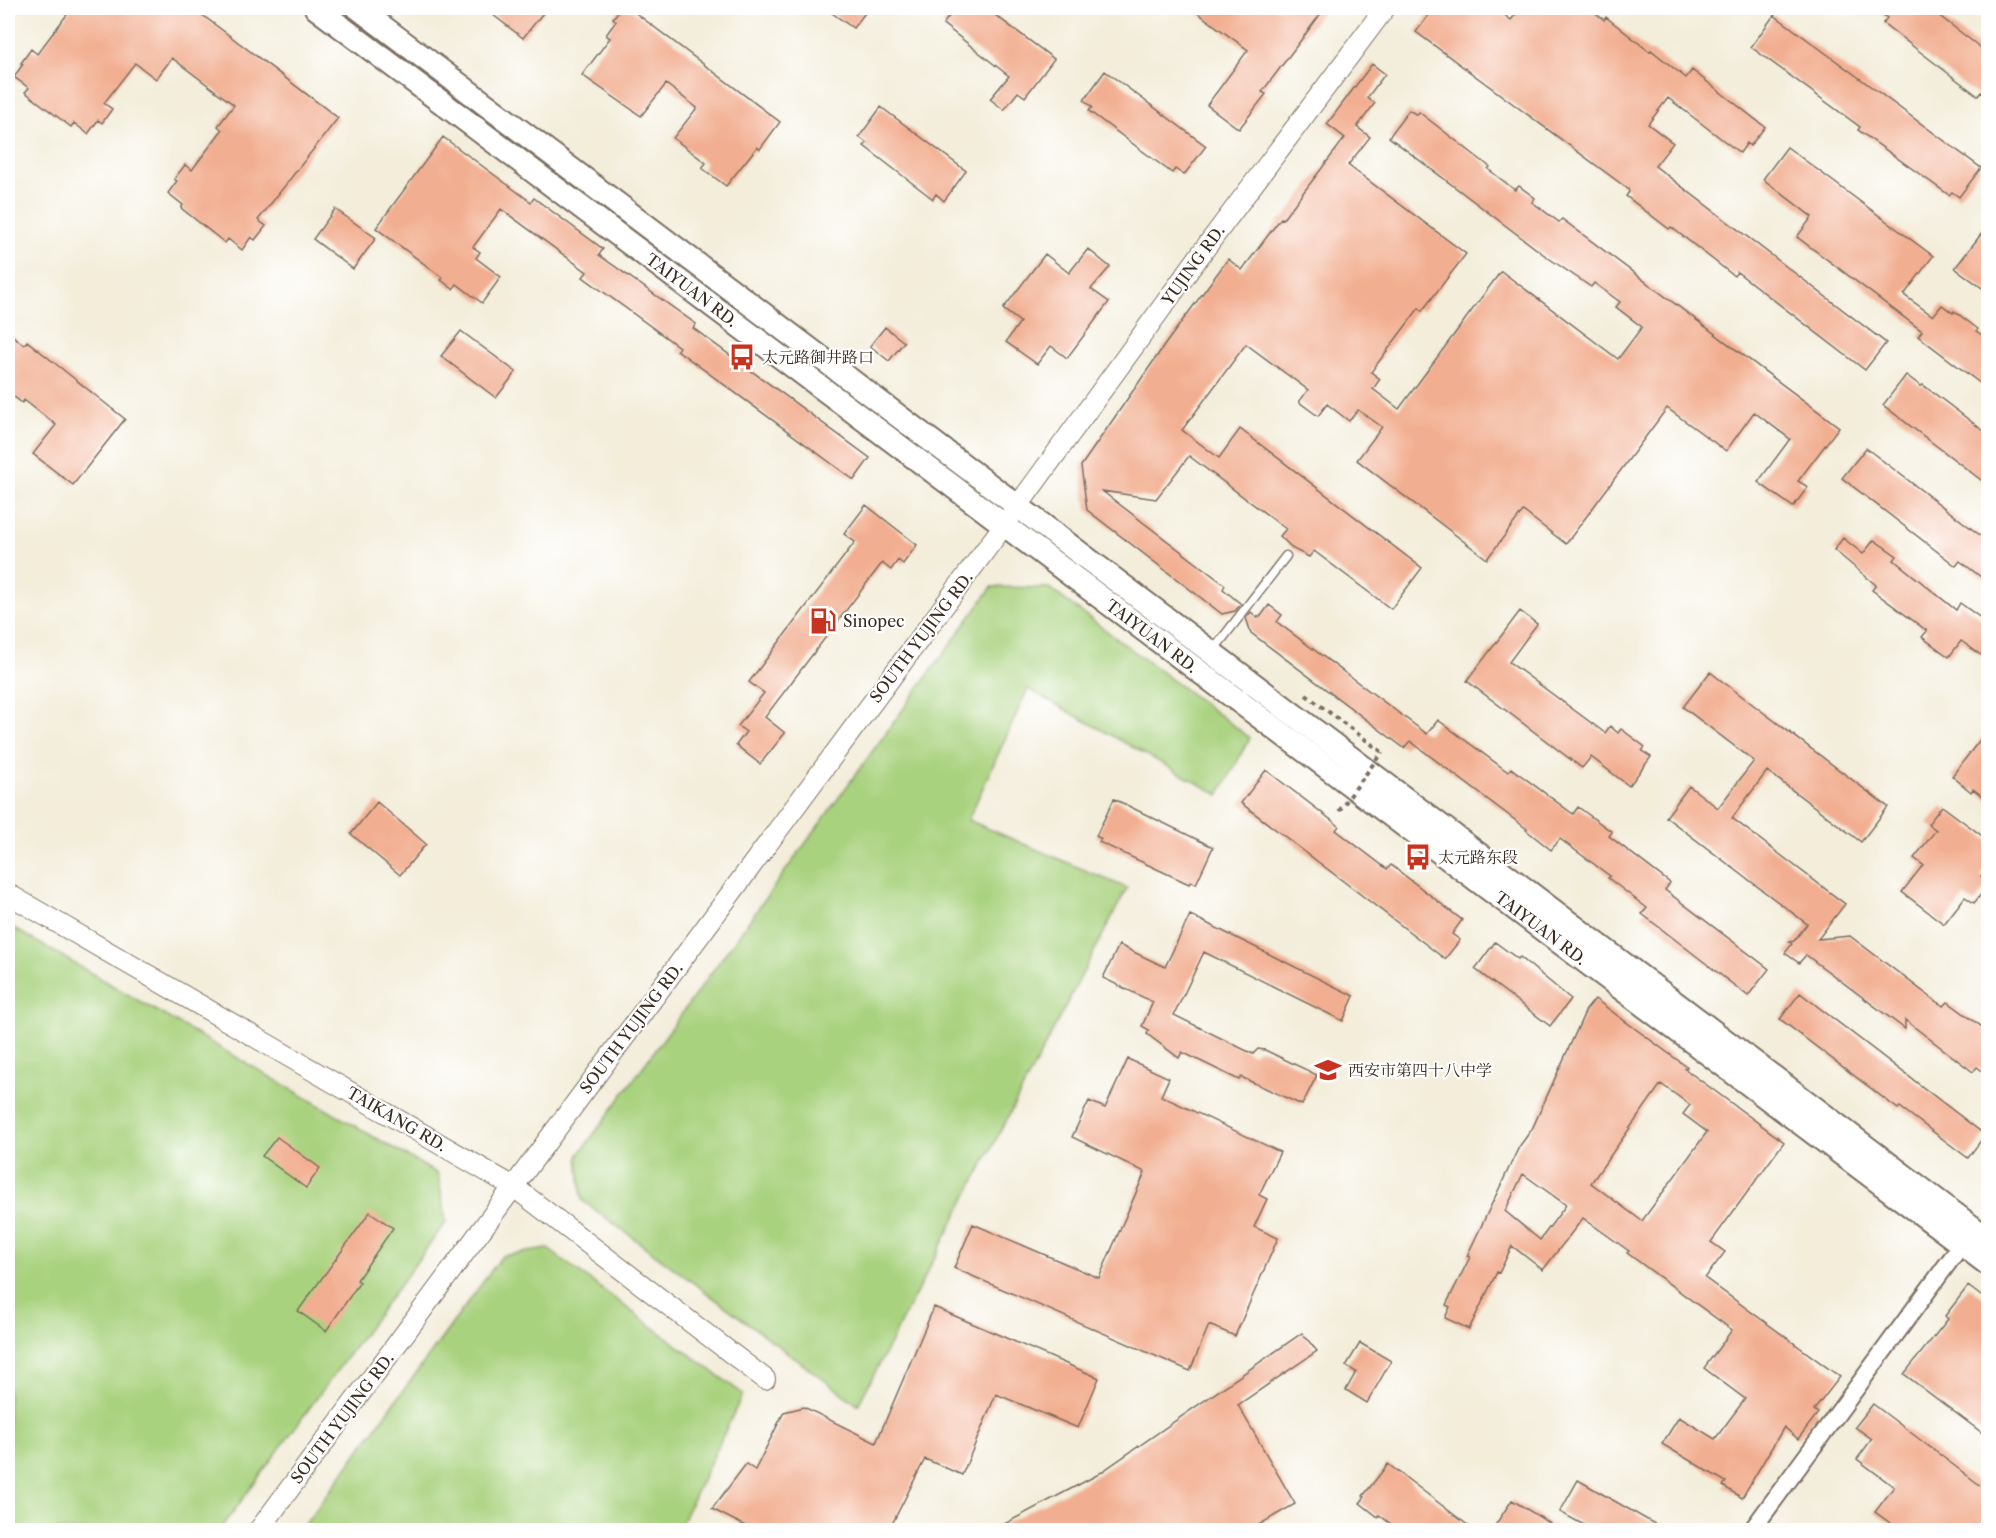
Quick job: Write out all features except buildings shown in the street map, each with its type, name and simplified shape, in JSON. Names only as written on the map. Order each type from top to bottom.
[{"type":"main road","name":"TAIYUAN RD.","points":[[316,8],[1989,1264]]},
{"type":"main road","name":"TAIYUAN RD.","points":[[358,8],[1989,1239]]},
{"type":"street","name":"YUJING RD.","points":[[1004,525],[1203,251],[1386,8]]},
{"type":"street","name":"SOUTH YUJING RD.","points":[[259,1530],[1004,525]]},
{"type":"street","name":"TAIKANG RD.","points":[[8,894],[514,1187],[765,1379]]},
{"type":"street","points":[[1752,1530],[1962,1244]]},
{"type":"lane","points":[[1211,652],[1286,556]]},
{"type":"path","points":[[1339,811],[1382,752]]},
{"type":"green space","points":[[992,587],[1049,588],[1250,738],[1219,795],[1028,689],[968,820],[1127,888],[858,1405],[582,1200],[578,1156]]},
{"type":"green space","points":[[8,925],[438,1174],[446,1222],[220,1530],[8,1530]]},
{"type":"green space","points":[[548,1249],[743,1394],[678,1530],[301,1530],[502,1256]]},
{"type":"place","name":"太元路御井路口","points":[[742,357]]},
{"type":"place","name":"Sinopec","points":[[823,621]]},
{"type":"place","name":"太元路东段","points":[[1418,857]]},
{"type":"place","name":"西安市第四十八中学","points":[[1328,1070]]}]
